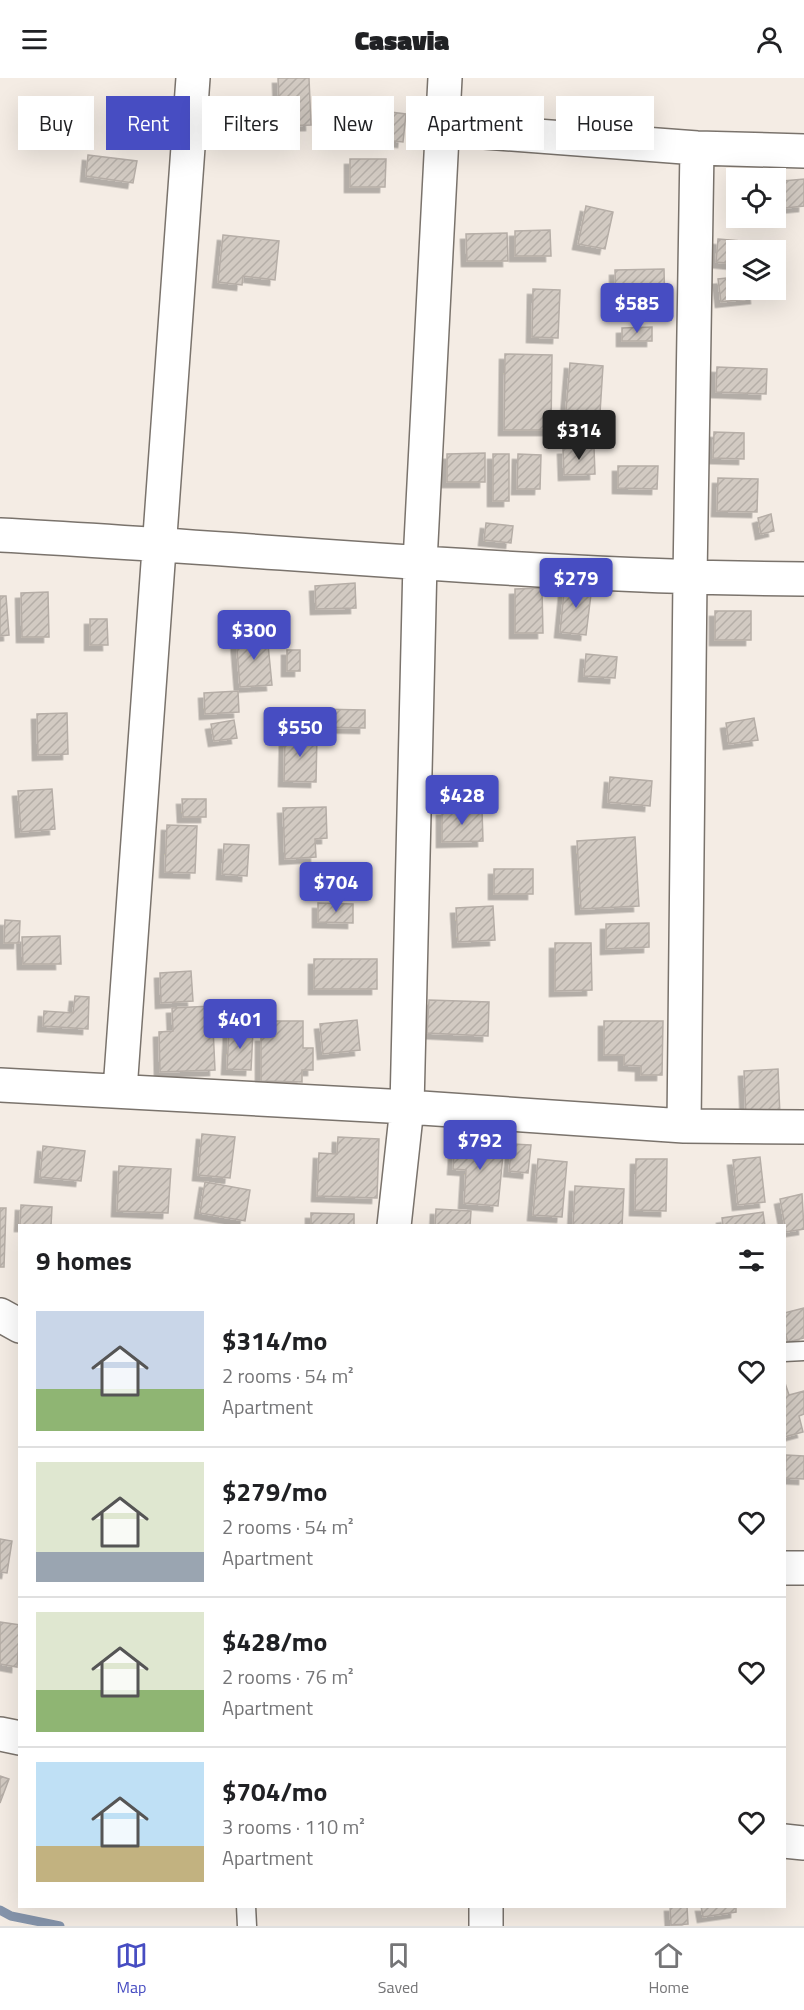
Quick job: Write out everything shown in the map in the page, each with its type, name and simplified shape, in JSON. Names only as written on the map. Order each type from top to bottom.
[{"type":"street","points":[[120,1090],[193,78]]},
{"type":"street","points":[[445,78],[445,96]]},
{"type":"street","points":[[544,137],[697,148],[804,151]]},
{"type":"street","points":[[684,1126],[697,148]]},
{"type":"street","points":[[394,1224],[407,1107],[420,562],[443,150]]},
{"type":"street","points":[[0,536],[690,578],[804,579]]},
{"type":"street","points":[[0,1084],[407,1107],[684,1126],[804,1127]]},
{"type":"street","points":[[0,1315],[18,1325]]},
{"type":"street","points":[[786,1568],[804,1568]]},
{"type":"street","points":[[0,1734],[18,1738]]},
{"type":"street","points":[[786,1841],[804,1843]]},
{"type":"street","points":[[486,1908],[486,1926]]},
{"type":"lane","points":[[786,1352],[804,1351]]},
{"type":"lane","points":[[246,1908],[247,1926]]},
{"type":"building","points":[[278,78],[309,78],[311,125],[300,125],[300,96],[279,96]]},
{"type":"building","points":[[394,112],[406,114],[403,142],[394,141]]},
{"type":"building","points":[[88,155],[137,161],[133,183],[86,176]]},
{"type":"building","points":[[350,159],[386,159],[385,187],[350,187]]},
{"type":"building","points":[[804,179],[804,206],[786,208],[786,181]]},
{"type":"building","points":[[586,206],[613,212],[605,249],[578,244]]},
{"type":"building","points":[[550,230],[551,256],[515,256],[515,231]]},
{"type":"building","points":[[507,233],[508,261],[467,261],[466,234]]},
{"type":"building","points":[[223,235],[279,241],[275,280],[243,276],[242,285],[218,282]]},
{"type":"building","points":[[718,239],[730,240],[726,240],[726,263],[716,262]]},
{"type":"building","points":[[664,269],[665,308],[616,309],[615,270]]},
{"type":"building","points":[[726,278],[726,300],[738,300],[721,302],[718,279]]},
{"type":"building","points":[[533,289],[560,290],[558,338],[532,337]]},
{"type":"building","points":[[652,327],[652,341],[622,341],[622,328]]},
{"type":"building","points":[[505,354],[552,355],[551,430],[504,430]]},
{"type":"building","points":[[570,363],[603,366],[600,413],[566,410]]},
{"type":"building","points":[[717,367],[767,369],[766,394],[716,392]]},
{"type":"building","points":[[714,432],[744,433],[744,459],[713,458]]},
{"type":"building","points":[[594,447],[595,474],[564,475],[563,449]]},
{"type":"building","points":[[485,453],[485,482],[447,482],[447,454]]},
{"type":"building","points":[[493,454],[509,454],[509,501],[493,501]]},
{"type":"building","points":[[518,454],[541,455],[540,489],[517,489]]},
{"type":"building","points":[[618,466],[658,466],[657,489],[618,488]]},
{"type":"building","points":[[718,478],[758,479],[757,512],[717,511]]},
{"type":"building","points":[[771,514],[774,531],[761,534],[758,518]]},
{"type":"building","points":[[486,523],[513,526],[511,543],[484,540]]},
{"type":"building","points":[[565,582],[592,586],[586,635],[560,632]]},
{"type":"building","points":[[355,583],[356,608],[316,609],[315,586]]},
{"type":"building","points":[[542,588],[543,633],[515,633],[515,589]]},
{"type":"building","points":[[48,592],[49,637],[22,637],[21,593]]},
{"type":"building","points":[[0,596],[6,596],[9,635],[0,636]]},
{"type":"building","points":[[715,611],[751,611],[751,640],[715,640]]},
{"type":"building","points":[[90,619],[107,619],[108,645],[90,645]]},
{"type":"building","points":[[267,634],[272,685],[240,687],[236,637]]},
{"type":"building","points":[[287,650],[300,650],[300,671],[287,671]]},
{"type":"building","points":[[586,654],[617,657],[615,678],[584,676]]},
{"type":"building","points":[[238,691],[239,712],[205,714],[204,693]]},
{"type":"building","points":[[317,709],[365,710],[365,728],[317,727]]},
{"type":"building","points":[[67,713],[68,754],[38,755],[37,714]]},
{"type":"building","points":[[754,718],[758,740],[729,744],[726,723]]},
{"type":"building","points":[[234,720],[237,738],[214,741],[211,724]]},
{"type":"building","points":[[285,735],[317,736],[316,782],[284,781]]},
{"type":"building","points":[[610,777],[652,781],[650,806],[608,802]]},
{"type":"building","points":[[52,789],[55,829],[21,832],[18,791]]},
{"type":"building","points":[[182,799],[206,799],[206,817],[183,817]]},
{"type":"building","points":[[326,807],[327,838],[315,839],[316,857],[285,859],[283,808]]},
{"type":"building","points":[[482,809],[483,841],[442,842],[442,810]]},
{"type":"building","points":[[167,825],[197,826],[195,873],[165,872]]},
{"type":"building","points":[[635,837],[639,906],[581,909],[577,841]]},
{"type":"building","points":[[224,844],[249,845],[247,876],[222,874]]},
{"type":"building","points":[[494,869],[533,869],[533,894],[494,894]]},
{"type":"building","points":[[318,903],[353,904],[353,923],[318,922]]},
{"type":"building","points":[[493,906],[495,940],[458,942],[456,908]]},
{"type":"building","points":[[5,920],[20,921],[19,943],[4,943]]},
{"type":"building","points":[[649,923],[649,947],[606,949],[606,924]]},
{"type":"building","points":[[60,936],[61,964],[23,964],[22,937]]},
{"type":"building","points":[[555,943],[591,943],[592,990],[555,991]]},
{"type":"building","points":[[314,959],[377,959],[377,989],[314,989]]},
{"type":"building","points":[[191,971],[193,1001],[161,1003],[160,973]]},
{"type":"building","points":[[75,996],[89,997],[88,1029],[43,1026],[44,1011],[73,1013]]},
{"type":"building","points":[[429,1000],[489,1002],[488,1036],[427,1033]]},
{"type":"building","points":[[212,1006],[215,1070],[160,1072],[159,1032],[173,1031],[172,1008]]},
{"type":"building","points":[[357,1020],[360,1050],[323,1054],[320,1024]]},
{"type":"building","points":[[275,1021],[303,1021],[303,1048],[313,1048],[313,1070],[302,1070],[302,1082],[261,1081],[261,1036],[275,1036]]},
{"type":"building","points":[[604,1021],[663,1021],[662,1075],[641,1075],[641,1066],[624,1065],[624,1055],[604,1055]]},
{"type":"building","points":[[229,1030],[253,1031],[251,1070],[227,1069]]},
{"type":"building","points":[[778,1069],[780,1116],[746,1117],[744,1071]]},
{"type":"building","points":[[202,1134],[235,1137],[230,1178],[198,1175]]},
{"type":"building","points":[[338,1137],[379,1139],[377,1198],[317,1196],[319,1153],[337,1154]]},
{"type":"building","points":[[455,1140],[504,1145],[498,1206],[464,1203],[466,1170],[453,1169]]},
{"type":"building","points":[[512,1144],[531,1145],[528,1173],[509,1171]]},
{"type":"building","points":[[43,1146],[85,1151],[81,1181],[40,1177]]},
{"type":"building","points":[[760,1157],[765,1202],[738,1205],[733,1160]]},
{"type":"building","points":[[538,1159],[567,1162],[562,1217],[533,1215]]},
{"type":"building","points":[[636,1159],[667,1159],[666,1211],[635,1210]]},
{"type":"building","points":[[119,1166],[171,1169],[168,1213],[117,1211]]},
{"type":"building","points":[[205,1182],[250,1190],[245,1221],[200,1213]]},
{"type":"building","points":[[575,1186],[624,1189],[622,1224],[573,1224]]},
{"type":"building","points":[[802,1194],[804,1229],[786,1232],[780,1199]]},
{"type":"building","points":[[21,1205],[52,1207],[51,1224],[20,1224]]},
{"type":"building","points":[[0,1208],[6,1208],[4,1267],[0,1267]]},
{"type":"building","points":[[436,1209],[471,1211],[470,1224],[435,1224]]},
{"type":"building","points":[[763,1212],[765,1224],[723,1224],[722,1218]]},
{"type":"building","points":[[311,1213],[354,1214],[354,1224],[311,1224]]},
{"type":"building","points":[[804,1308],[804,1338],[788,1342],[786,1312]]},
{"type":"building","points":[[786,1386],[789,1395],[804,1391],[804,1414],[799,1416],[803,1432],[786,1436]]},
{"type":"building","points":[[786,1455],[804,1456],[804,1479],[786,1478]]},
{"type":"building","points":[[0,1539],[12,1541],[7,1573],[0,1572]]},
{"type":"building","points":[[0,1622],[18,1625],[17,1667],[0,1664]]},
{"type":"building","points":[[0,1776],[9,1779],[0,1803]]},
{"type":"building","points":[[670,1908],[687,1908],[688,1924],[671,1925]]},
{"type":"building","points":[[701,1908],[736,1908],[736,1912],[703,1917]]},
{"type":"waterway","points":[[0,1910],[11,1916],[60,1926]]}]
